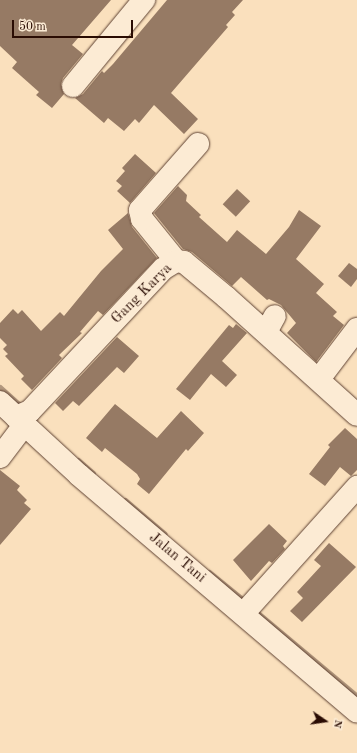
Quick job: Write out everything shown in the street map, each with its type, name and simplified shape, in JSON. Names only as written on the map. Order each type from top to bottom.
[{"type":"street","points":[[73,86],[144,0]]},
{"type":"street","points":[[176,260],[142,219],[140,210],[198,144]]},
{"type":"street","name":"Gang Karya","points":[[0,457],[23,416],[163,269],[176,260],[184,262],[270,324],[318,379],[357,415]]},
{"type":"street","points":[[318,379],[357,329]]},
{"type":"street","name":"Jalan Tani","points":[[0,402],[23,416],[250,606],[357,712]]},
{"type":"street","points":[[250,606],[357,487]]},
{"type":"building","points":[[0,0],[111,0],[72,45],[83,54],[63,78],[61,84],[64,94],[52,108],[36,95],[39,92],[12,68],[17,62],[0,46]]},
{"type":"building","points":[[167,0],[243,0],[232,12],[235,15],[226,25],[228,27],[171,93],[198,119],[184,134],[154,105],[139,123],[135,119],[124,131],[108,118],[104,123],[75,98],[83,94],[102,71],[104,73],[113,64]]},
{"type":"building","points":[[135,154],[156,173],[130,203],[117,191],[122,186],[116,181],[125,171],[122,168]]},
{"type":"building","points":[[178,186],[187,195],[186,201],[201,215],[199,217],[227,242],[237,230],[266,254],[289,227],[299,210],[321,226],[296,259],[324,284],[316,293],[337,312],[333,316],[344,325],[316,362],[287,333],[296,323],[281,305],[269,299],[267,300],[241,277],[232,286],[192,252],[183,249],[154,213]]},
{"type":"building","points":[[237,189],[250,201],[236,217],[223,204]]},
{"type":"building","points":[[128,213],[132,227],[157,258],[103,315],[98,311],[80,332],[82,333],[59,355],[62,358],[32,390],[21,379],[24,376],[5,356],[8,354],[3,349],[7,345],[0,338],[0,323],[13,309],[18,314],[22,310],[41,331],[60,312],[64,316],[101,271],[123,249],[108,230]]},
{"type":"building","points":[[349,263],[357,269],[357,279],[351,287],[338,276]]},
{"type":"building","points":[[236,324],[247,333],[222,361],[237,375],[226,387],[211,374],[190,400],[176,389],[229,325],[233,328]]},
{"type":"building","points":[[117,337],[139,356],[124,373],[117,367],[79,406],[73,401],[63,411],[55,403]]},
{"type":"building","points":[[115,404],[157,438],[181,411],[204,433],[188,451],[186,449],[149,494],[137,484],[140,479],[137,474],[105,448],[102,452],[86,438]]},
{"type":"building","points":[[345,428],[357,439],[357,470],[351,476],[340,467],[325,486],[309,474],[330,447],[328,445]]},
{"type":"building","points":[[0,470],[20,486],[17,490],[27,500],[24,503],[31,509],[0,545]]},
{"type":"building","points":[[269,524],[287,541],[283,546],[285,549],[272,563],[269,561],[251,581],[233,560]]},
{"type":"building","points":[[329,543],[356,567],[302,622],[290,611],[303,598],[297,592],[321,566],[314,560]]},
{"type":"waterway","points":[[0,387],[23,408]]},
{"type":"waterway","points":[[78,460],[93,473]]},
{"type":"waterway","points":[[125,500],[165,534]]},
{"type":"waterway","points":[[209,572],[246,602]]},
{"type":"waterway","points":[[253,609],[357,696]]}]
